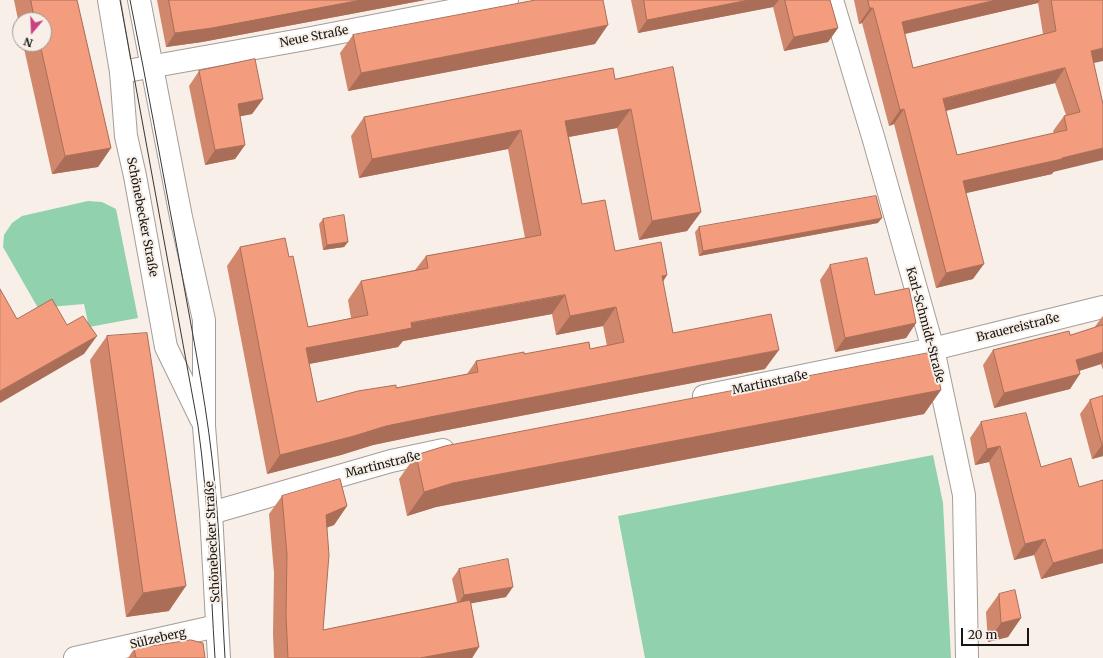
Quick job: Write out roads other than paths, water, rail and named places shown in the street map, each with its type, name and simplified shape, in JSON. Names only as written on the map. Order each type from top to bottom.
[{"type":"street","name":"Schönebecker Straße","points":[[109,0],[121,72],[126,136],[135,176],[166,347],[204,426]]},
{"type":"street","name":"Schönebecker Straße","points":[[139,0],[179,204],[204,320],[204,426],[220,658]]},
{"type":"street","name":"Neue Straße","points":[[121,72],[306,39],[507,0]]},
{"type":"street","name":"Karl-Schmidt-Straße","points":[[832,0],[874,140],[933,349],[964,495],[967,658]]},
{"type":"street","name":"Brauereistraße","points":[[933,349],[1103,307]]},
{"type":"street","name":"Martinstraße","points":[[687,400],[933,349]]},
{"type":"street","name":"Martinstraße","points":[[211,513],[391,461],[461,447]]},
{"type":"street","name":"Sülzeberg","points":[[75,658],[218,626]]},
{"type":"tram line","points":[[120,0],[198,426],[205,484],[215,658]]},
{"type":"tram line","points":[[130,0],[178,253],[209,432],[217,508],[225,658]]}]
